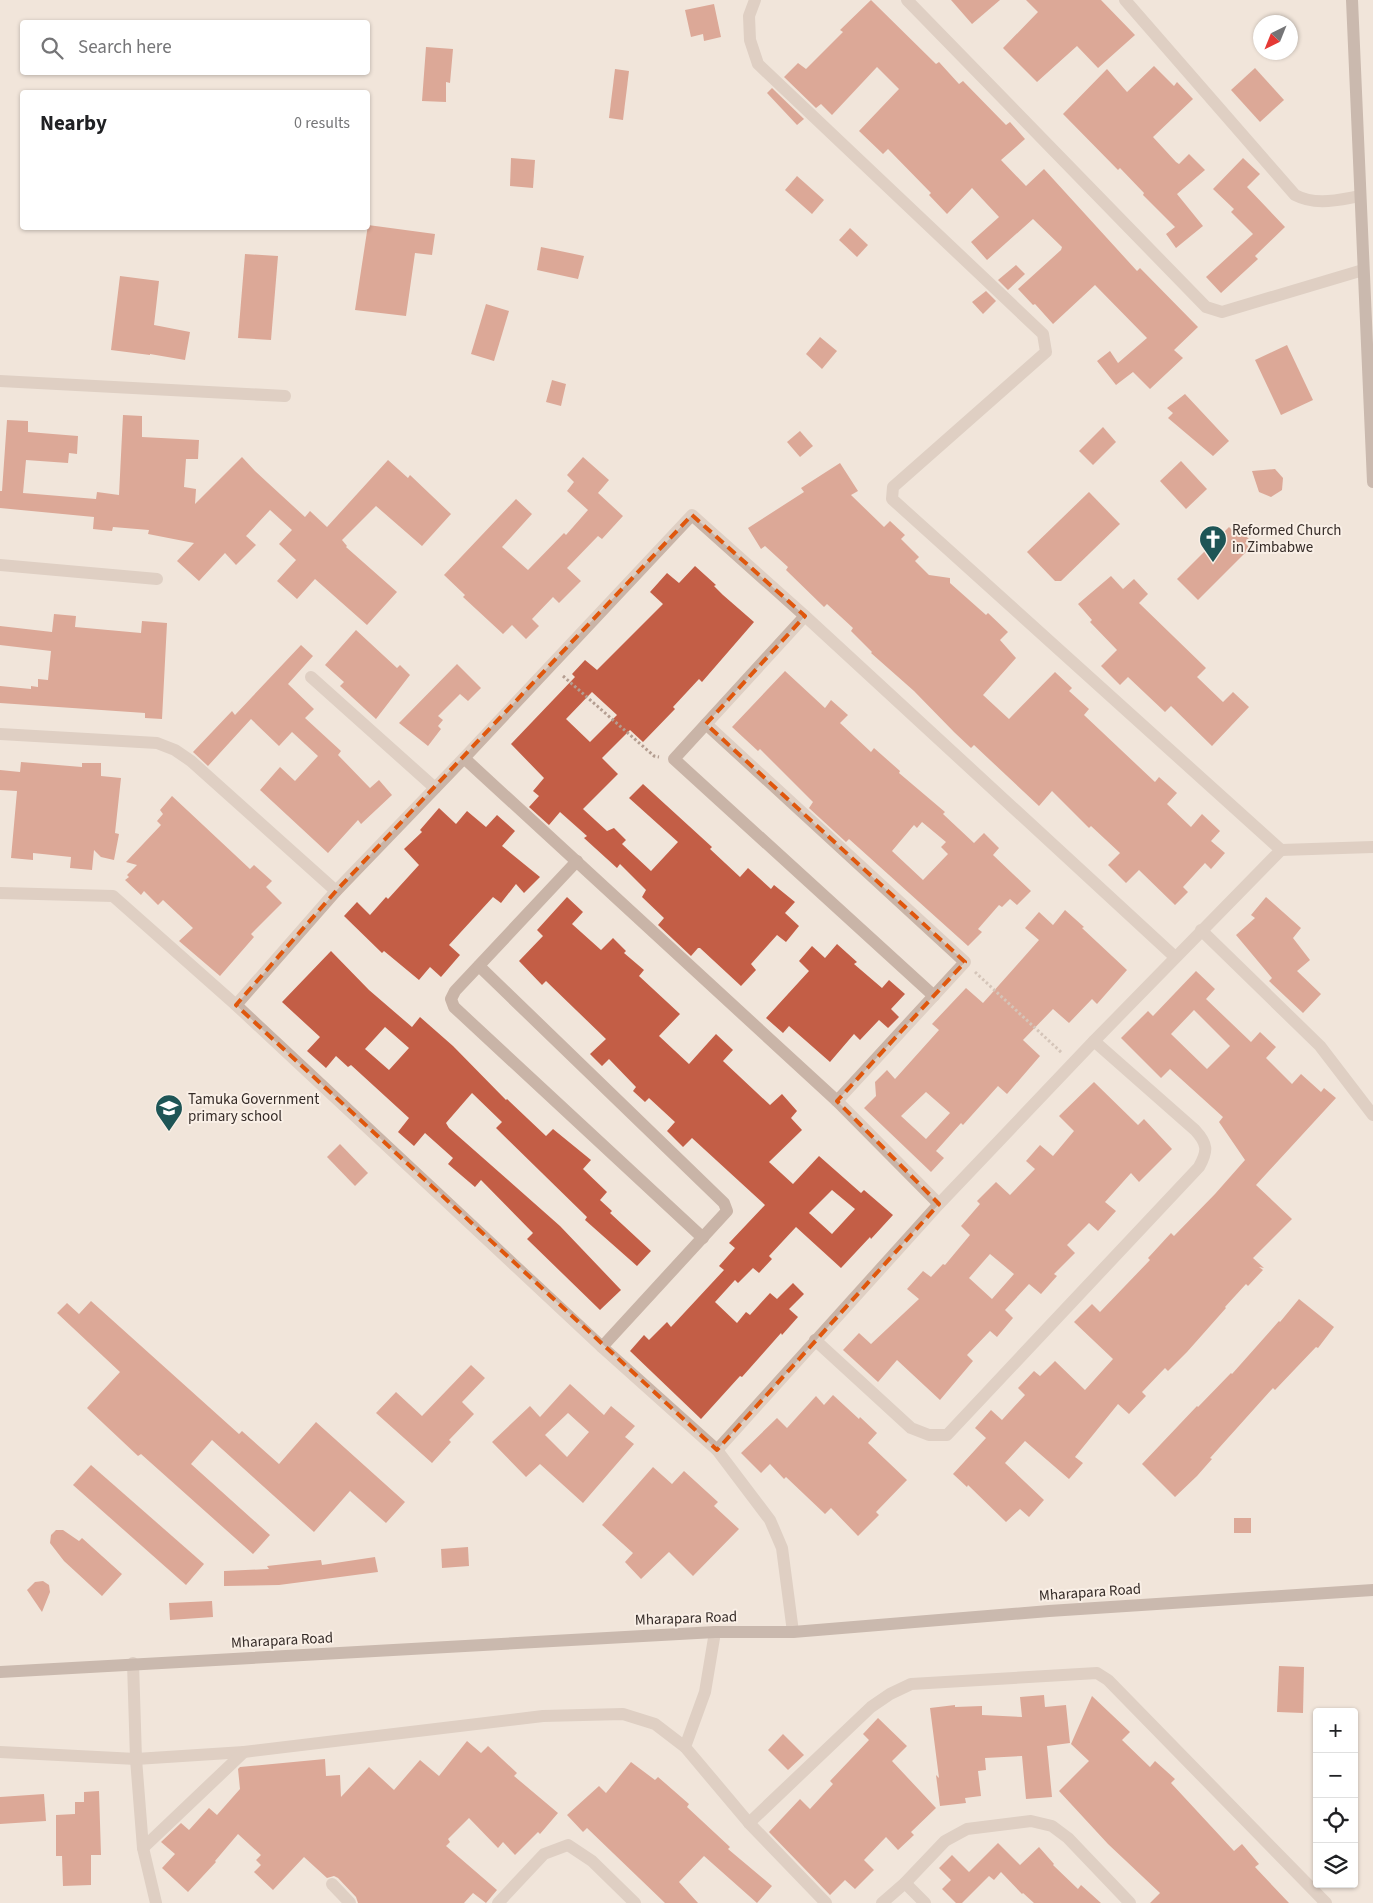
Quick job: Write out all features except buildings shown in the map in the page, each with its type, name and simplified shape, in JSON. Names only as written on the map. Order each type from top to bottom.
[{"type":"main road","points":[[1352,0],[1373,482]]},
{"type":"main road","name":"Mharapara Road","points":[[0,1672],[133,1663],[359,1653],[715,1632],[793,1632],[1049,1610],[1373,1590]]},
{"type":"street","points":[[755,0],[749,16],[750,40],[758,64],[1043,334],[1046,352],[893,488],[892,498],[1281,850],[1373,848]]},
{"type":"street","points":[[907,0],[1206,307],[1222,312],[1363,270]]},
{"type":"street","points":[[1125,0],[1294,195],[1306,201],[1321,202],[1360,196]]},
{"type":"street","points":[[0,381],[285,396]]},
{"type":"street","points":[[236,1005],[336,891],[464,758],[692,515],[805,616],[1175,957]]},
{"type":"street","points":[[0,565],[157,580]]},
{"type":"street","points":[[805,616],[674,759],[934,996]]},
{"type":"street","points":[[311,677],[435,788]]},
{"type":"street","points":[[706,724],[965,962],[837,1101]]},
{"type":"street","points":[[0,734],[156,744],[175,750],[191,761],[336,891]]},
{"type":"street","points":[[464,758],[837,1101],[940,1204]]},
{"type":"street","points":[[717,1450],[940,1204],[1094,1041],[1281,850]]},
{"type":"street","points":[[576,861],[454,991],[451,999],[454,1007],[703,1238]]},
{"type":"street","points":[[0,893],[113,896],[236,1005],[602,1347],[717,1450],[770,1520],[782,1548],[793,1632]]},
{"type":"street","points":[[1201,930],[1320,1046],[1373,1115]]},
{"type":"street","points":[[479,966],[724,1203],[727,1211],[602,1347]]},
{"type":"street","points":[[815,1340],[912,1428],[930,1435],[947,1435],[1199,1167],[1206,1154],[1204,1140],[1094,1041]]},
{"type":"street","points":[[685,1747],[706,1692],[715,1632]]},
{"type":"street","points":[[133,1663],[136,1759],[143,1848],[156,1903]]},
{"type":"street","points":[[750,1823],[871,1707],[890,1694],[911,1684],[1097,1673],[1108,1680],[1326,1903]]},
{"type":"street","points":[[0,1752],[136,1759],[244,1752],[543,1716],[623,1714],[655,1724],[685,1747],[750,1823],[826,1903]]},
{"type":"street","points":[[143,1848],[244,1752]]},
{"type":"street","points":[[882,1903],[945,1841],[967,1829],[1031,1821],[1052,1826],[1068,1838],[1130,1903]]},
{"type":"street","points":[[498,1903],[544,1854],[568,1844],[592,1861],[635,1903]]},
{"type":"street","points":[[904,1883],[925,1903]]},
{"type":"street","points":[[332,1884],[350,1903]]},
{"type":"path","points":[[550,665],[654,756],[674,759]]},
{"type":"path","points":[[965,962],[1073,1064]]},
{"type":"highlighted area","points":[[692,515],[805,616],[706,724],[965,962],[837,1101],[939,1204],[717,1450],[236,1005],[336,891]]},
{"type":"place","name":"Reformed Church in Zimbabwe","points":[[1213,563]]},
{"type":"place","name":"Tamuka Government primary school","points":[[169,1132]]}]
